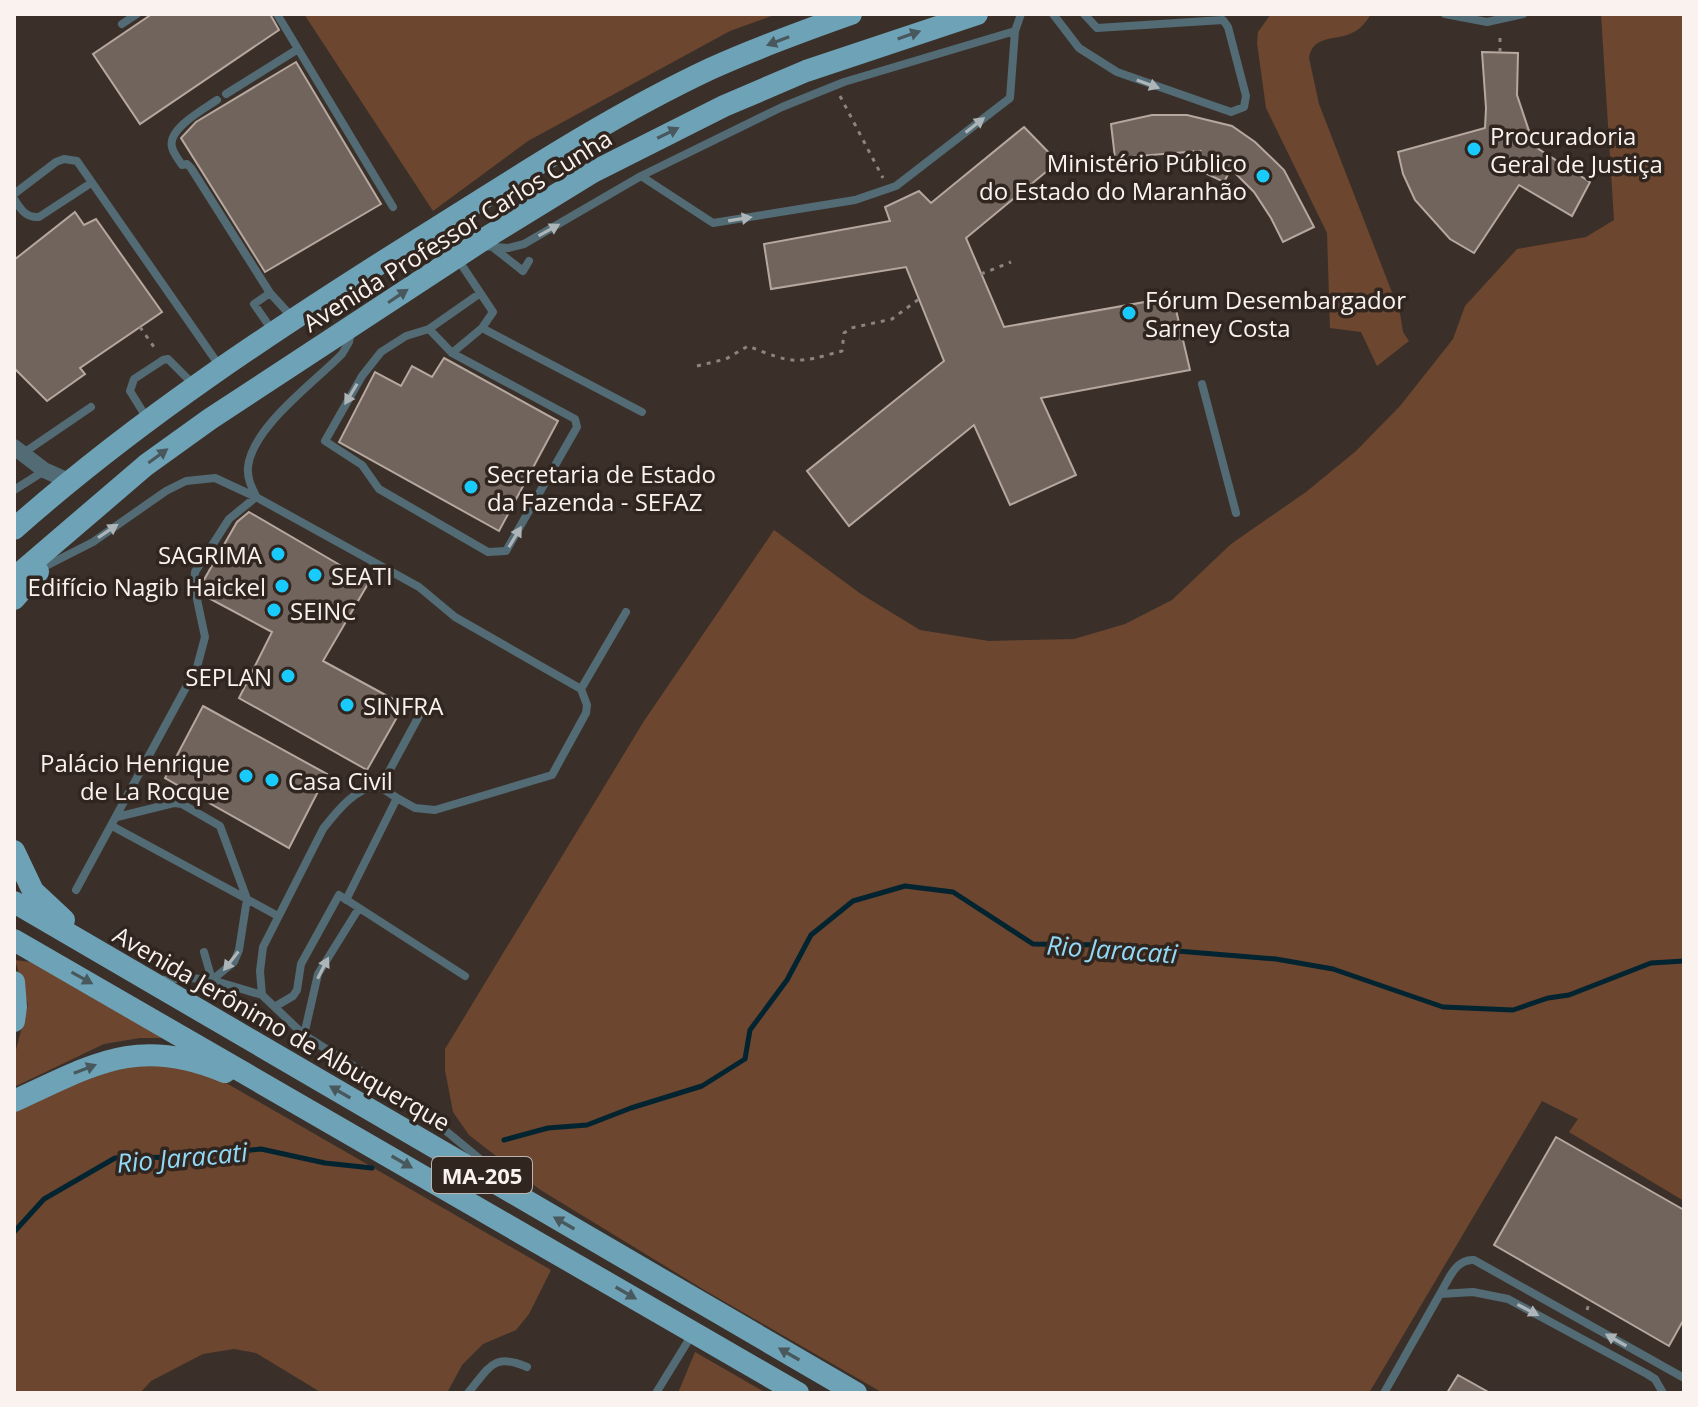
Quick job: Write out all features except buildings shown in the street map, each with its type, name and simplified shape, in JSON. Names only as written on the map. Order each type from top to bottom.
[{"type":"main road","name":"Avenida Professor Carlos Cunha","points":[[15,528],[149,421],[273,331],[576,141],[707,71],[753,50],[851,14]]},
{"type":"main road","name":"Avenida Professor Carlos Cunha","points":[[14,578],[146,465],[210,419],[457,257],[487,242],[627,153],[806,71],[977,14]]},
{"type":"main road","points":[[627,153],[620,138],[623,124],[691,90],[707,71]]},
{"type":"main road","points":[[487,242],[509,213],[581,168],[585,159],[576,141]]},
{"type":"main road","points":[[14,599],[98,506]]},
{"type":"main road","points":[[14,851],[33,891],[107,956]]},
{"type":"main road","name":"Avenida Jerônimo de Albuquerque","points":[[14,902],[856,1393]]},
{"type":"main road","name":"MA-205","points":[[14,940],[798,1393]]},
{"type":"main road","points":[[14,982],[14,1021]]},
{"type":"main road","points":[[14,1101],[119,1058],[165,1054],[207,1065],[310,1109]]},
{"type":"street","points":[[18,450],[44,470],[71,482]]},
{"type":"lane","points":[[122,24],[137,14]]},
{"type":"lane","points":[[277,14],[393,207]]},
{"type":"lane","points":[[641,176],[713,223],[855,200],[896,186],[1010,98],[1015,31],[1021,14]]},
{"type":"lane","points":[[1053,14],[1079,48],[1117,72],[1231,112],[1244,107],[1246,96],[1228,27],[1223,20],[1097,28],[1084,14]]},
{"type":"lane","points":[[1445,14],[1487,22],[1523,14]]},
{"type":"lane","points":[[487,242],[524,244],[641,176],[782,107],[834,86],[1015,31]]},
{"type":"lane","points":[[292,318],[270,293],[191,168],[187,164],[182,165],[171,147],[178,128],[298,49]]},
{"type":"lane","points":[[91,183],[39,217],[24,214],[14,196],[16,190],[64,159],[77,161],[221,368]]},
{"type":"lane","points":[[487,242],[523,271],[529,261]]},
{"type":"lane","points":[[452,353],[482,328],[493,312],[457,257]]},
{"type":"lane","points":[[270,293],[254,304],[273,331]]},
{"type":"lane","points":[[429,329],[452,353],[575,419],[577,423],[506,551],[488,552],[379,489],[362,465],[325,441],[362,376],[381,352],[398,340],[429,329],[479,294]]},
{"type":"lane","points":[[256,497],[249,482],[248,469],[256,444],[278,416],[342,354],[349,342],[351,327]]},
{"type":"lane","points":[[482,328],[642,412]]},
{"type":"lane","points":[[149,421],[130,391],[134,379],[163,360],[173,362],[195,386]]},
{"type":"lane","points":[[1202,384],[1236,513]]},
{"type":"lane","points":[[18,450],[91,407]]},
{"type":"lane","points":[[14,490],[44,470]]},
{"type":"lane","points":[[40,569],[93,542],[166,491],[186,481],[215,478],[256,497],[419,587],[455,617],[581,689],[587,705],[586,713],[552,775],[435,810],[415,808],[380,788],[370,788],[333,816],[323,829],[263,947],[260,971],[262,995]]},
{"type":"lane","points":[[76,890],[188,687],[204,649],[204,625],[194,585],[195,572],[229,519],[256,497]]},
{"type":"lane","points":[[581,689],[626,612]]},
{"type":"lane","points":[[380,788],[419,716]]},
{"type":"lane","points":[[276,1006],[297,990],[301,964],[397,798]]},
{"type":"lane","points":[[115,821],[174,803],[182,804],[220,826],[247,899],[239,950],[234,962],[212,980]]},
{"type":"lane","points":[[115,821],[278,916]]},
{"type":"lane","points":[[342,897],[465,976]]},
{"type":"lane","points":[[304,1035],[318,974],[359,908]]},
{"type":"lane","points":[[204,952],[212,980]]},
{"type":"lane","points":[[151,981],[212,980],[262,995],[304,1035],[412,1103],[533,1205]]},
{"type":"lane","points":[[1384,1393],[1458,1264],[1465,1259],[1474,1260],[1684,1378]]},
{"type":"lane","points":[[1440,1294],[1473,1292],[1508,1299],[1647,1374],[1655,1379],[1663,1393]]},
{"type":"lane","points":[[656,1393],[694,1333]]},
{"type":"lane","points":[[468,1393],[500,1360],[512,1360],[527,1367]]},
{"type":"path","points":[[1500,52],[1501,20]]},
{"type":"path","points":[[834,86],[879,171]]},
{"type":"path","points":[[981,274],[1011,262]]},
{"type":"path","points":[[697,366],[726,359],[748,346],[786,361],[804,361],[842,351],[844,333],[851,328],[892,319],[919,299]]},
{"type":"path","points":[[140,327],[163,360]]},
{"type":"shaded area","points":[[304,14],[777,14],[730,31],[528,141],[433,211]]},
{"type":"shaded area","points":[[1271,14],[1371,14],[1355,32],[1315,45],[1309,58],[1319,104],[1400,313],[1403,332],[1409,341],[1377,366],[1361,332],[1330,328],[1327,233],[1266,108],[1257,43],[1258,32]]},
{"type":"shaded area","points":[[1601,14],[1684,14],[1684,1201],[1569,1132],[1578,1119],[1542,1101],[1369,1393],[883,1393],[706,1291],[539,1189],[469,1135],[453,1112],[445,1070],[445,1049],[644,721],[774,530],[861,594],[920,630],[989,641],[1074,639],[1125,624],[1172,600],[1231,544],[1306,492],[1356,451],[1400,406],[1453,339],[1465,306],[1517,249],[1586,237],[1614,220]]},
{"type":"shaded area","points":[[15,960],[61,966],[176,1038],[140,1038],[104,1044],[14,1087],[14,1057],[28,1005]]},
{"type":"shaded area","points":[[129,1063],[200,1068],[551,1270],[529,1314],[516,1330],[483,1344],[462,1365],[447,1393],[322,1393],[256,1353],[234,1349],[203,1354],[151,1381],[140,1393],[14,1393],[14,1110],[70,1082]]},
{"type":"shaded area","points":[[695,1352],[766,1393],[678,1393]]},
{"type":"waterway","name":"Rio Jaracati","points":[[504,1140],[548,1128],[587,1125],[702,1086],[745,1059],[750,1030],[787,980],[811,935],[853,901],[905,886],[953,892],[1033,944],[1104,945],[1276,959],[1333,969],[1443,1007],[1513,1010],[1548,998],[1569,995],[1651,963],[1684,961]]},
{"type":"waterway","name":"Rio Jaracati","points":[[14,1232],[44,1199],[115,1158],[184,1157],[261,1149],[325,1163],[372,1168]]},
{"type":"place","name":"Procuradoria Geral de Justiça","points":[[1474,149]]},
{"type":"place","name":"Ministério Público do Estado do Maranhão","points":[[1263,176]]},
{"type":"place","name":"Fórum Desembargador Sarney Costa","points":[[1129,313]]},
{"type":"place","name":"Secretaria de Estado da Fazenda - SEFAZ","points":[[471,487]]},
{"type":"place","name":"SAGRIMA","points":[[278,554]]},
{"type":"place","name":"SEATI","points":[[315,575]]},
{"type":"place","name":"Edifício Nagib Haickel","points":[[282,586]]},
{"type":"place","name":"SEINC","points":[[274,610]]},
{"type":"place","name":"SEPLAN","points":[[288,676]]},
{"type":"place","name":"SINFRA","points":[[347,705]]},
{"type":"place","name":"Palácio Henrique de La Rocque","points":[[246,776]]},
{"type":"place","name":"Casa Civil","points":[[272,780]]}]
